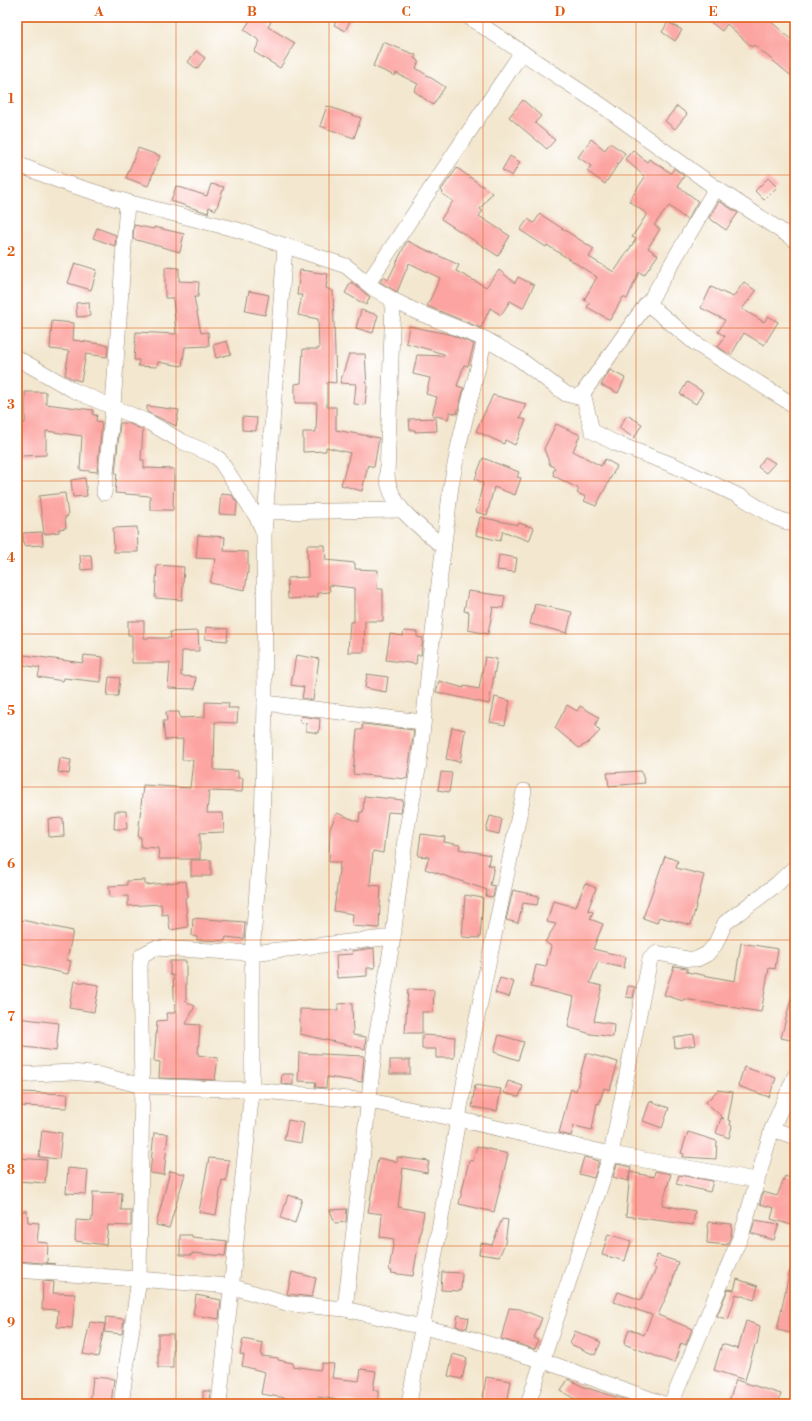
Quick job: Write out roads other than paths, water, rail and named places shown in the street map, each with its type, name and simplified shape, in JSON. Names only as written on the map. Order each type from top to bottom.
[{"type":"street","points":[[469,17],[604,107],[716,188],[795,240]]},
{"type":"street","points":[[368,283],[522,52]]},
{"type":"street","points":[[17,164],[65,183],[127,202],[238,230],[285,247],[346,266],[393,300],[417,312],[485,339],[518,358],[566,394],[578,397],[583,393],[648,304],[716,188]]},
{"type":"street","points":[[104,493],[113,406],[127,202]]},
{"type":"street","points":[[219,1404],[228,1324],[230,1286],[252,1090],[252,953],[262,828],[265,703],[264,534],[262,516],[285,247]]},
{"type":"street","points":[[393,300],[388,476],[389,488],[401,510],[444,548]]},
{"type":"street","points":[[647,304],[695,343],[795,406]]},
{"type":"street","points":[[345,1309],[376,1045],[393,937],[405,839],[419,764],[422,722],[447,514],[458,451],[485,339]]},
{"type":"street","points":[[17,358],[73,390],[150,423],[181,441],[219,459],[262,516]]},
{"type":"street","points":[[583,393],[592,431],[615,443],[673,464],[743,498],[774,517],[795,525]]},
{"type":"street","points":[[262,516],[401,510]]},
{"type":"street","points":[[265,703],[422,722]]},
{"type":"street","points":[[409,1404],[457,1119],[524,791]]},
{"type":"street","points":[[528,1404],[544,1361],[611,1154],[650,959],[657,953],[688,959],[696,959],[707,954],[715,945],[725,923],[777,884],[795,867]]},
{"type":"street","points":[[121,1404],[139,1280],[142,1086],[140,965],[142,955],[155,948],[252,953],[393,937]]},
{"type":"street","points":[[17,1075],[71,1072],[101,1075],[142,1086],[252,1090],[370,1101],[611,1154],[756,1180]]},
{"type":"street","points":[[671,1404],[742,1233],[756,1180],[772,1129],[795,1076]]},
{"type":"street","points":[[772,1129],[795,1137]]},
{"type":"street","points":[[17,1270],[230,1286],[290,1304],[345,1309],[465,1338],[544,1361],[664,1404]]}]
